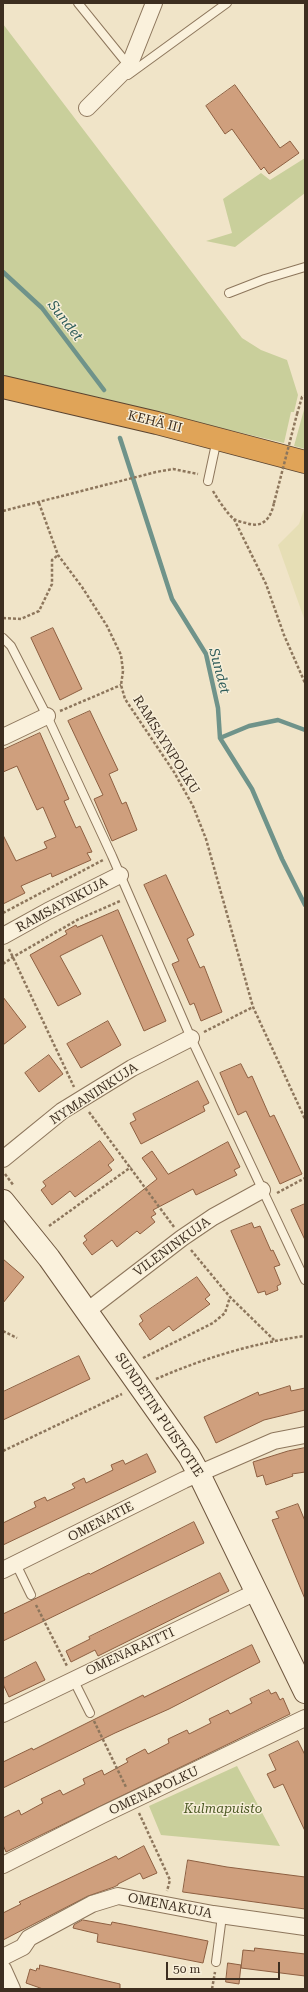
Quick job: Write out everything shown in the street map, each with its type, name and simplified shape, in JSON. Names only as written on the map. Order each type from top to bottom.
[{"type":"highway","name":"KEHÄ III","points":[[3,387],[218,438],[305,462]]},
{"type":"street","points":[[87,108],[129,66],[154,3]]},
{"type":"street","points":[[3,737],[47,716]]},
{"type":"street","name":"RAMSAYNKUJA","points":[[5,940],[48,911],[120,875]]},
{"type":"street","name":"NYMANINKUJA","points":[[3,1159],[62,1111],[132,1068],[191,1038]]},
{"type":"street","name":"VILENINKUJA","points":[[87,1311],[182,1238],[213,1217],[264,1195]]},
{"type":"street","name":"SUNDETIN PUISTOTIE","points":[[3,1201],[48,1258],[141,1386],[199,1474],[258,1591],[305,1692]]},
{"type":"street","name":"OMENATIE","points":[[10,1567],[199,1474],[274,1441],[305,1435]]},
{"type":"street","name":"OMENARAITTI","points":[[3,1714],[258,1591]]},
{"type":"street","name":"OMENAPOLKU","points":[[3,1865],[102,1815],[305,1718]]},
{"type":"street","name":"OMENAKUJA","points":[[3,1957],[23,1947],[29,1938],[92,1904],[118,1896],[222,1916],[305,1927]]},
{"type":"street","points":[[3,1969],[12,1989]]},
{"type":"lane","points":[[78,3],[129,66]]},
{"type":"lane","points":[[87,108],[134,71],[227,3]]},
{"type":"lane","points":[[229,293],[265,279],[305,267]]},
{"type":"lane","points":[[208,481],[218,438]]},
{"type":"lane","points":[[3,638],[11,646],[47,716],[130,896],[191,1038],[305,1280]]},
{"type":"lane","points":[[10,1567],[30,1595]]},
{"type":"lane","points":[[73,1679],[90,1713]]},
{"type":"lane","points":[[216,1962],[222,1916]]},
{"type":"path","points":[[234,519],[250,525],[262,524],[270,515],[302,397],[305,396]]},
{"type":"path","points":[[3,511],[156,472],[173,469],[188,471],[198,475],[208,481],[234,519],[266,584],[284,635],[305,683]]},
{"type":"path","name":"RAMSAYNPOLKU","points":[[39,502],[58,555],[99,613],[121,655],[123,671],[121,685],[125,699],[174,772],[198,820],[206,839],[253,1007],[305,1119]]},
{"type":"path","points":[[3,618],[21,619],[39,611],[52,584],[52,560],[58,555]]},
{"type":"path","points":[[47,716],[121,685]]},
{"type":"path","points":[[3,913],[112,856]]},
{"type":"path","points":[[3,964],[79,919],[130,896]]},
{"type":"path","points":[[5,940],[80,1100],[182,1238],[230,1296],[274,1340]]},
{"type":"path","points":[[191,1038],[253,1007]]},
{"type":"path","points":[[49,1226],[131,1167]]},
{"type":"path","points":[[264,1195],[305,1178]]},
{"type":"path","points":[[142,1358],[213,1323],[225,1313],[230,1296]]},
{"type":"path","points":[[3,1331],[17,1338]]},
{"type":"path","points":[[158,1378],[219,1355],[274,1340],[305,1336]]},
{"type":"path","points":[[3,1452],[122,1394]]},
{"type":"path","points":[[30,1595],[73,1679]]},
{"type":"path","points":[[90,1713],[170,1880],[164,1905]]},
{"type":"path","points":[[212,1989],[216,1962]]},
{"type":"shaded area","points":[[305,507],[305,621],[278,545],[299,524]]},
{"type":"green space","points":[[3,24],[242,338],[261,350],[287,360],[298,395],[294,412],[291,412],[284,443],[3,376]]},
{"type":"green space","points":[[305,158],[305,193],[235,247],[206,241],[232,233],[223,199],[261,173],[270,180]]},
{"type":"green space","points":[[305,406],[305,449],[294,446]]},
{"type":"green space","name":"Kulmapuisto","points":[[237,1766],[280,1846],[161,1835],[149,1806]]},
{"type":"building","points":[[235,85],[280,148],[290,141],[299,153],[269,174],[264,167],[261,170],[232,129],[225,134],[206,106]]},
{"type":"building","points":[[53,628],[82,689],[60,700],[31,638]]},
{"type":"building","points":[[90,711],[118,770],[109,774],[122,804],[126,802],[137,830],[112,841],[94,799],[103,795],[68,721]]},
{"type":"building","points":[[40,733],[69,799],[64,801],[76,828],[80,826],[92,852],[87,853],[91,860],[52,877],[51,873],[21,886],[25,893],[3,904],[3,835],[16,861],[47,848],[44,842],[56,837],[43,807],[37,810],[17,766],[3,772],[3,750]]},
{"type":"building","points":[[166,875],[194,935],[187,939],[200,968],[204,966],[222,1012],[201,1021],[194,1003],[190,1005],[172,964],[179,961],[144,885]]},
{"type":"building","points":[[118,910],[166,1021],[144,1031],[102,935],[60,956],[81,994],[58,1006],[30,955],[67,934],[65,931],[76,925],[77,927]]},
{"type":"building","points":[[3,997],[26,1027],[3,1045]]},
{"type":"building","points":[[108,1021],[121,1045],[81,1068],[67,1044]]},
{"type":"building","points":[[49,1055],[63,1074],[39,1092],[25,1073]]},
{"type":"building","points":[[241,1064],[248,1078],[252,1076],[270,1117],[274,1115],[302,1174],[280,1184],[246,1111],[238,1115],[220,1073]]},
{"type":"building","points":[[198,1081],[209,1103],[203,1106],[205,1111],[141,1144],[130,1123],[136,1120],[133,1114]]},
{"type":"building","points":[[100,1141],[114,1160],[108,1165],[112,1170],[75,1197],[70,1191],[52,1205],[41,1190],[46,1186],[43,1182]]},
{"type":"building","points":[[228,1142],[240,1167],[234,1170],[237,1175],[196,1195],[193,1189],[153,1210],[156,1214],[151,1217],[155,1222],[140,1234],[137,1231],[117,1247],[112,1240],[92,1255],[83,1243],[87,1240],[84,1236],[157,1179],[142,1158],[152,1151],[168,1174]]},
{"type":"building","points":[[305,1204],[305,1240],[291,1210]]},
{"type":"building","points":[[252,1223],[254,1228],[260,1226],[271,1251],[273,1250],[280,1265],[274,1267],[281,1284],[277,1286],[278,1290],[266,1295],[265,1291],[258,1293],[231,1231]]},
{"type":"building","points":[[3,1259],[24,1277],[3,1303]]},
{"type":"building","points":[[197,1277],[210,1295],[205,1299],[210,1304],[173,1331],[169,1326],[150,1340],[139,1324],[143,1321],[140,1316]]},
{"type":"building","points":[[79,1356],[90,1379],[3,1420],[3,1392]]},
{"type":"building","points":[[290,1386],[291,1391],[305,1388],[305,1410],[264,1420],[216,1443],[204,1417],[258,1392],[259,1395]]},
{"type":"building","points":[[305,1448],[305,1472],[292,1474],[293,1476],[266,1485],[263,1475],[257,1477],[253,1462],[288,1451]]},
{"type":"building","points":[[147,1454],[156,1472],[3,1545],[3,1523],[36,1507],[34,1502],[45,1497],[47,1501],[75,1488],[72,1484],[84,1478],[86,1483],[113,1470],[111,1465],[123,1460],[125,1464]]},
{"type":"building","points":[[298,1504],[305,1521],[305,1599],[272,1520],[279,1518],[276,1512]]},
{"type":"building","points":[[194,1522],[204,1543],[3,1641],[3,1614],[89,1573],[90,1574]]},
{"type":"building","points":[[220,1573],[229,1591],[98,1656],[95,1650],[71,1662],[66,1651],[90,1639],[89,1637]]},
{"type":"building","points":[[252,1645],[260,1662],[169,1709],[115,1733],[3,1788],[3,1762],[32,1748],[33,1750],[143,1695],[144,1697]]},
{"type":"building","points":[[36,1662],[45,1680],[9,1697],[3,1684],[3,1679]]},
{"type":"building","points":[[269,1690],[271,1694],[276,1692],[280,1700],[283,1698],[290,1714],[6,1852],[3,1845],[3,1818],[19,1810],[21,1815],[43,1803],[41,1799],[60,1790],[63,1795],[85,1784],[83,1779],[102,1770],[104,1775],[128,1762],[126,1759],[145,1749],[148,1754],[169,1743],[168,1739],[187,1730],[189,1734],[211,1723],[209,1719],[228,1710],[230,1714],[252,1703],[250,1699]]},
{"type":"building","points":[[298,1741],[305,1755],[305,1831],[283,1784],[274,1788],[267,1774],[276,1770],[269,1755]]},
{"type":"building","points":[[144,1846],[157,1873],[143,1879],[140,1873],[114,1887],[88,1896],[3,1940],[3,1913],[21,1904],[19,1902],[116,1856],[118,1859]]},
{"type":"building","points":[[188,1860],[227,1867],[305,1877],[305,1909],[183,1892]]},
{"type":"building","points":[[83,1920],[111,1925],[112,1922],[208,1941],[203,1963],[97,1942],[98,1934],[73,1928],[74,1925]]},
{"type":"building","points":[[255,1948],[305,1954],[305,1976],[241,1968],[243,1950],[254,1951]]},
{"type":"building","points":[[228,1963],[241,1965],[239,1984],[226,1982]]},
{"type":"building","points":[[40,1965],[120,1984],[120,1989],[43,1989],[26,1983],[30,1969],[36,1971],[37,1968],[39,1969]]},
{"type":"waterway","name":"Sundet","points":[[3,272],[42,308],[104,390]]},
{"type":"waterway","name":"Sundet","points":[[120,438],[172,599],[206,654],[218,708],[220,738],[252,789],[282,859],[305,905]]},
{"type":"waterway","points":[[220,738],[249,726],[278,720],[305,730]]}]
